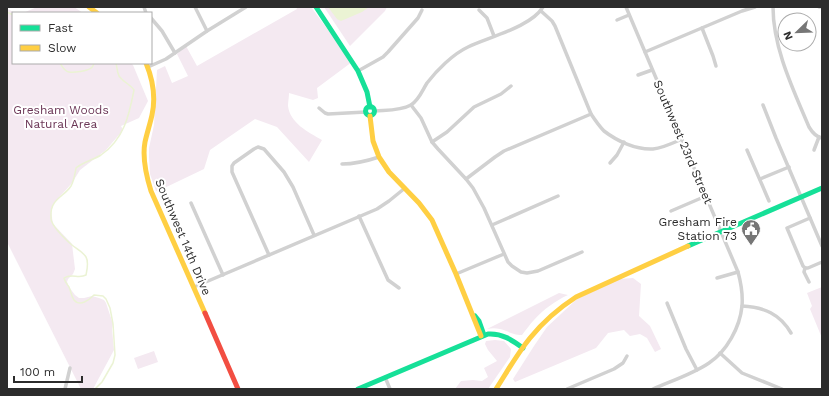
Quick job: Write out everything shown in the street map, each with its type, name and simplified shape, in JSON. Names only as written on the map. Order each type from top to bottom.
[{"type":"street","points":[[195,7],[207,31]]},
{"type":"street","points":[[316,7],[358,71],[367,92],[373,141],[379,157],[389,172],[419,203],[432,220],[483,335]]},
{"type":"street","name":"Southwest 23rd Street","points":[[626,7],[738,272],[742,288],[742,306],[734,332],[720,353],[709,363],[697,370],[653,389]]},
{"type":"street","points":[[644,52],[755,7]]},
{"type":"street","points":[[774,7],[773,16],[779,49],[786,71],[809,126],[820,138],[814,150]]},
{"type":"street","points":[[152,63],[166,59],[243,8]]},
{"type":"street","points":[[319,108],[328,114],[369,111],[373,115],[375,111],[402,108],[411,105],[418,99],[427,84],[438,71],[458,53],[467,47],[521,25],[542,9],[555,26],[591,114],[603,130],[613,137],[641,148],[661,148],[682,139]]},
{"type":"street","points":[[358,71],[388,52],[418,18],[422,10]]},
{"type":"street","points":[[479,10],[487,18],[494,36]]},
{"type":"street","points":[[617,20],[629,15]]},
{"type":"street","points":[[152,19],[167,38],[175,53]]},
{"type":"street","points":[[702,28],[716,66]]},
{"type":"street","name":"Southwest 14th Drive","points":[[147,65],[152,81],[154,98],[145,147],[147,177],[151,191],[238,389]]},
{"type":"street","name":"Southwest 23rd Street","points":[[638,75],[652,70]]},
{"type":"street","points":[[432,142],[447,132],[474,107],[501,94],[511,86]]},
{"type":"street","points":[[411,105],[421,118],[432,142],[466,179],[480,199],[508,262],[516,269],[522,272],[538,272],[582,252]]},
{"type":"street","points":[[763,105],[822,246]]},
{"type":"street","points":[[466,179],[496,156],[591,114]]},
{"type":"street","points":[[610,164],[624,142]]},
{"type":"street","points":[[269,255],[232,172],[232,166],[234,163],[258,147],[264,149],[284,172],[295,191],[314,235]]},
{"type":"street","points":[[747,150],[769,202]]},
{"type":"street","points":[[342,164],[365,162],[379,157]]},
{"type":"street","points":[[760,179],[789,167]]},
{"type":"street","points":[[194,287],[384,205],[405,188]]},
{"type":"street","points":[[496,389],[534,333],[560,308],[576,297],[822,188]]},
{"type":"street","points":[[492,225],[558,196]]},
{"type":"street","points":[[671,211],[706,196]]},
{"type":"street","points":[[191,203],[223,275]]},
{"type":"street","points":[[359,216],[388,280],[398,288]]},
{"type":"street","points":[[809,282],[804,272],[805,268],[788,228],[810,218]]},
{"type":"street","points":[[456,274],[504,254]]},
{"type":"street","points":[[805,268],[822,262]]},
{"type":"street","points":[[718,278],[738,272]]},
{"type":"street","points":[[667,303],[686,349],[697,370]]},
{"type":"street","points":[[742,306],[759,308],[779,317],[792,333]]},
{"type":"street","points":[[358,389],[483,335],[491,333],[502,335],[523,348]]},
{"type":"street","points":[[720,353],[738,371],[776,388],[782,389]]},
{"type":"street","points":[[567,389],[614,369],[622,363],[627,356]]},
{"type":"street","points":[[65,389],[70,368]]},
{"type":"street","points":[[385,378],[390,389]]},
{"type":"green space","points":[[37,7],[74,7],[82,12],[25,12]]},
{"type":"green space","points":[[296,7],[311,7],[352,62],[317,88],[318,98],[313,100],[289,93],[288,106],[292,117],[300,126],[322,140],[309,162],[277,127],[255,119],[210,150],[204,169],[156,191],[150,174],[149,148],[154,125],[157,70],[165,66],[172,83],[188,76],[177,54],[186,46],[197,66],[297,9]]},
{"type":"green space","points":[[324,7],[387,7],[385,11],[350,46]]},
{"type":"green space","name":"Gresham Woods Natural Area","points":[[7,9],[14,12],[12,12],[12,64],[132,64],[148,101],[139,118],[121,126],[123,130],[106,150],[80,170],[72,183],[54,203],[51,211],[53,224],[72,244],[75,269],[67,282],[69,287],[79,298],[92,296],[104,300],[113,324],[114,350],[93,389],[81,389],[7,242]]},
{"type":"green space","points":[[633,278],[641,284],[639,316],[650,326],[661,349],[655,352],[647,338],[640,334],[630,336],[624,330],[608,333],[596,348],[515,382],[513,379],[547,327],[577,299],[619,279]]},
{"type":"green space","points":[[822,287],[822,338],[810,309],[812,306],[807,293]]},
{"type":"green space","points":[[559,293],[568,295],[542,312],[522,335],[498,329],[487,329]]},
{"type":"green space","points":[[486,341],[504,341],[511,349],[510,357],[488,389],[455,389],[461,381],[482,381],[488,377],[484,368],[497,361],[485,344]]},
{"type":"green space","points":[[154,351],[158,362],[138,369],[134,358]]},
{"type":"shaded area","points":[[328,7],[369,7],[362,12],[341,21],[337,19]]},
{"type":"waterway","points":[[7,12],[12,14]]},
{"type":"waterway","points":[[61,64],[66,71],[69,72],[80,72],[89,69],[94,64]]},
{"type":"waterway","points":[[95,389],[102,382],[113,363],[115,355],[113,324],[110,308],[103,296],[94,295],[82,303],[74,300],[64,278],[69,276],[86,275],[88,266],[87,259],[55,228],[51,221],[51,210],[55,202],[71,186],[74,180],[76,168],[101,155],[109,149],[115,142],[124,126],[130,109],[134,90],[119,76],[116,64]]},
{"type":"traffic: fast","points":[[316,7],[358,71],[367,92],[370,107]]},
{"type":"traffic: fast","points":[[368,107],[372,107],[374,111],[372,115],[368,115],[366,113],[366,109],[368,107]]},
{"type":"traffic: fast","points":[[688,246],[822,188]]},
{"type":"traffic: fast","points":[[475,316],[479,321],[484,335]]},
{"type":"traffic: fast","points":[[358,389],[488,334],[502,336],[523,348]]},
{"type":"traffic: slow","points":[[89,7],[96,12]]},
{"type":"traffic: slow","points":[[146,64],[154,95],[152,115],[144,148],[144,160],[148,179],[151,191],[205,313]]},
{"type":"traffic: slow","points":[[370,116],[373,141],[379,157],[389,172],[419,203],[432,220],[481,336]]},
{"type":"traffic: slow","points":[[496,389],[530,338],[563,306],[576,297],[688,246]]},
{"type":"traffic: jam","points":[[205,313],[238,389]]},
{"type":"place","name":"Gresham Fire Station 73","points":[[751,246]]}]
